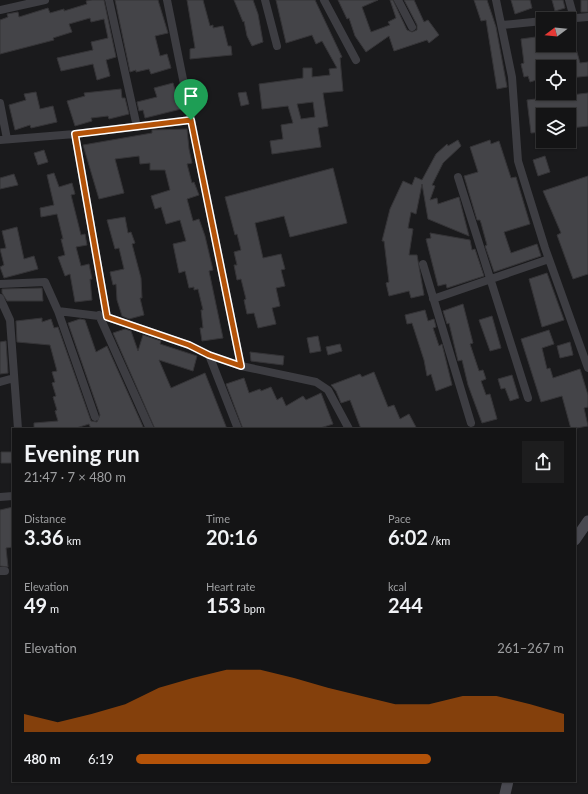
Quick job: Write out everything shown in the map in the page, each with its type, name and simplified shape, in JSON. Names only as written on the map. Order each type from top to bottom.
[{"type":"street","points":[[0,10],[45,0]]},
{"type":"street","points":[[109,0],[137,127]]},
{"type":"street","points":[[167,0],[241,366]]},
{"type":"street","points":[[265,0],[277,46]]},
{"type":"street","points":[[324,0],[356,60]]},
{"type":"street","points":[[398,0],[412,27]]},
{"type":"street","points":[[496,0],[512,77],[518,161],[549,259],[588,368]]},
{"type":"street","points":[[569,0],[572,12]]},
{"type":"street","points":[[576,18],[588,17]]},
{"type":"street","points":[[502,25],[536,22]]},
{"type":"street","points":[[0,103],[4,139],[75,134],[191,120]]},
{"type":"street","points":[[75,134],[107,317]]},
{"type":"street","points":[[458,177],[528,398]]},
{"type":"street","points":[[433,299],[549,259]]},
{"type":"street","points":[[423,264],[471,423]]},
{"type":"street","points":[[0,284],[45,282],[58,311],[95,417]]},
{"type":"street","points":[[0,298],[10,320],[18,428]]},
{"type":"street","points":[[58,311],[107,317],[189,345],[209,355],[241,366],[316,382],[328,390],[349,428]]},
{"type":"street","points":[[99,315],[150,428]]},
{"type":"street","points":[[209,355],[238,428]]},
{"type":"street","points":[[0,382],[14,378]]},
{"type":"street","points":[[0,497],[12,496]]},
{"type":"street","points":[[576,539],[588,521]]},
{"type":"street","points":[[505,794],[508,782]]},
{"type":"building","points":[[104,0],[116,57],[106,60],[110,76],[97,80],[93,64],[61,71],[57,58],[93,50],[91,42],[108,38],[104,19],[91,22],[90,18],[69,24],[72,32],[53,38],[54,40],[0,54],[0,20],[8,17],[7,14],[18,12],[19,17],[48,8],[50,13],[64,9],[64,11],[87,4],[86,1]]},
{"type":"building","points":[[115,0],[158,0],[168,33],[155,36],[160,56],[167,54],[171,68],[151,74],[149,69],[130,72]]},
{"type":"building","points":[[187,0],[203,0],[210,26],[213,25],[213,28],[223,26],[228,46],[231,46],[232,55],[190,59],[190,49],[195,48]]},
{"type":"building","points":[[234,0],[253,0],[258,14],[263,42],[252,46],[247,36],[244,21],[243,22]]},
{"type":"building","points":[[276,0],[315,0],[342,57],[340,58],[343,91],[323,93],[328,126],[318,128],[321,147],[272,154],[270,141],[283,139],[281,125],[293,123],[288,106],[262,109],[259,84],[303,78],[303,68],[312,68],[312,77],[330,75],[329,69],[337,68],[322,41],[316,44],[312,35],[286,43]],"holes":[[[313,102],[315,117],[301,119],[297,104]]]},
{"type":"building","points":[[338,0],[378,0],[362,7],[371,32],[390,25],[388,22],[396,18],[390,0],[393,0],[407,30],[412,32],[417,30],[417,25],[404,0],[414,0],[424,22],[428,20],[439,35],[429,43],[427,40],[394,51],[389,36],[366,52],[355,36],[349,18],[347,19]]},
{"type":"building","points":[[474,0],[487,0],[496,27],[507,87],[497,89],[486,20],[481,21]]},
{"type":"building","points":[[511,0],[530,0],[532,8],[515,14]]},
{"type":"building","points":[[552,0],[563,0],[565,8],[555,11]]},
{"type":"building","points":[[581,0],[588,0],[588,12],[581,12]]},
{"type":"building","points":[[536,37],[536,52],[576,52],[576,49],[580,63],[588,62],[588,76],[576,77],[576,60],[536,60],[536,80],[530,82],[528,76],[524,77],[521,64],[524,63],[521,39]]},
{"type":"building","points":[[173,83],[176,93],[178,92],[181,109],[145,118],[143,110],[139,111],[137,102],[157,97],[154,88]]},
{"type":"building","points":[[121,89],[122,98],[125,98],[129,114],[109,119],[108,116],[91,118],[92,121],[75,126],[67,101],[85,96],[84,93]]},
{"type":"building","points":[[36,92],[40,109],[53,106],[57,122],[31,128],[30,125],[15,130],[9,105],[26,100],[24,94]]},
{"type":"building","points":[[246,92],[249,104],[241,106],[238,93]]},
{"type":"building","points":[[588,93],[588,126],[576,127],[576,108],[536,108],[536,133],[531,133],[527,100],[576,100],[576,94]]},
{"type":"building","points":[[187,129],[192,163],[187,164],[192,183],[194,182],[199,195],[187,199],[193,221],[199,219],[205,236],[213,270],[209,271],[223,338],[202,341],[200,328],[203,328],[201,310],[203,310],[198,289],[194,290],[194,287],[189,288],[185,271],[179,273],[173,244],[186,241],[180,220],[166,224],[161,207],[155,209],[151,196],[170,190],[165,170],[150,170],[150,163],[140,164],[139,156],[115,159],[124,193],[99,199],[83,145],[152,133],[152,130]]},
{"type":"building","points":[[458,140],[461,146],[443,163],[432,185],[435,186],[430,200],[437,198],[438,204],[459,197],[469,236],[428,219],[422,184],[416,214],[411,212],[408,228],[413,229],[409,255],[417,255],[424,295],[411,298],[409,291],[389,296],[386,283],[389,282],[384,241],[382,241],[390,209],[403,181],[412,185],[415,177],[422,180],[436,154],[447,144],[448,146]]},
{"type":"building","points":[[490,140],[491,144],[499,141],[511,178],[516,177],[530,224],[504,232],[511,253],[537,244],[541,256],[494,272],[485,246],[487,245],[481,223],[480,220],[477,220],[464,176],[478,172],[470,147]]},
{"type":"building","points":[[44,150],[48,162],[38,165],[34,153]]},
{"type":"building","points":[[545,156],[550,172],[538,176],[533,160]]},
{"type":"building","points":[[333,168],[347,223],[290,237],[284,216],[255,223],[263,258],[281,254],[285,269],[281,270],[285,286],[276,288],[280,306],[272,308],[276,324],[258,328],[254,313],[247,314],[244,300],[246,299],[241,279],[237,280],[234,265],[237,265],[234,252],[241,250],[237,234],[235,235],[225,197]]},
{"type":"building","points":[[54,173],[59,187],[72,183],[75,194],[71,195],[81,235],[85,234],[87,245],[76,247],[81,266],[89,264],[92,279],[90,279],[92,300],[75,302],[70,274],[65,276],[58,257],[65,255],[57,214],[41,217],[40,208],[54,205],[47,175]]},
{"type":"building","points":[[14,174],[18,185],[0,189],[0,178]]},
{"type":"building","points":[[588,176],[588,274],[573,279],[557,235],[561,233],[543,191]]},
{"type":"building","points":[[125,217],[128,233],[131,232],[135,243],[132,244],[141,278],[142,298],[140,298],[144,315],[129,319],[122,316],[117,300],[116,284],[113,285],[110,272],[124,269],[119,248],[115,249],[107,220]]},
{"type":"building","points":[[17,227],[24,259],[34,256],[38,269],[4,278],[0,267],[4,265],[0,249],[6,248],[2,231]]},
{"type":"building","points":[[430,233],[470,240],[472,250],[475,249],[484,276],[447,288],[446,284],[438,286],[426,239],[431,238]]},
{"type":"building","points":[[547,273],[564,320],[542,327],[529,279]]},
{"type":"building","points":[[42,288],[43,301],[7,301],[2,293],[2,289]]},
{"type":"building","points":[[463,304],[473,343],[470,344],[479,371],[483,370],[486,379],[481,381],[486,395],[490,394],[497,419],[482,423],[468,385],[462,360],[458,361],[449,323],[447,324],[443,311]]},
{"type":"building","points":[[425,310],[428,321],[434,319],[436,327],[433,328],[439,346],[442,344],[452,385],[436,391],[431,374],[427,376],[424,360],[412,323],[407,324],[405,315]]},
{"type":"building","points":[[492,316],[501,348],[490,351],[479,320]]},
{"type":"building","points":[[42,318],[42,322],[51,319],[54,328],[58,327],[91,421],[97,422],[100,415],[68,323],[80,319],[85,320],[96,352],[107,346],[144,428],[91,428],[89,424],[76,428],[34,428],[34,423],[58,421],[55,411],[57,410],[53,397],[56,396],[52,383],[55,382],[52,372],[57,371],[50,345],[17,342],[16,321]]},
{"type":"building","points":[[125,329],[131,331],[138,351],[143,335],[161,341],[160,344],[197,356],[193,371],[159,360],[171,388],[205,373],[227,428],[155,428],[113,333]]},
{"type":"building","points":[[549,330],[554,344],[542,348],[547,369],[550,368],[553,378],[580,369],[588,395],[588,407],[584,408],[588,426],[571,428],[562,396],[541,402],[521,339]]},
{"type":"building","points":[[318,336],[321,351],[310,353],[307,338]]},
{"type":"building","points":[[6,341],[8,373],[0,374],[0,342]]},
{"type":"building","points":[[570,342],[573,355],[560,358],[557,346]]},
{"type":"building","points":[[340,344],[342,351],[328,355],[326,347]]},
{"type":"building","points":[[250,352],[284,356],[283,365],[251,361]]},
{"type":"building","points":[[374,372],[388,407],[394,405],[400,419],[409,414],[416,428],[361,428],[350,400],[341,403],[336,391],[331,385],[360,374],[362,377]]},
{"type":"building","points":[[512,375],[519,398],[510,401],[505,388],[501,389],[498,379]]},
{"type":"building","points":[[244,378],[249,393],[260,389],[261,391],[271,387],[277,400],[282,397],[286,406],[303,396],[306,400],[321,393],[333,424],[320,428],[243,428],[226,384]]},
{"type":"building","points":[[1,452],[12,452],[12,463],[1,463]]},
{"type":"building","points":[[12,507],[12,547],[6,548],[8,567],[0,566],[0,510]]},
{"type":"route","points":[[191,120],[241,366],[209,355],[189,345],[107,317],[75,134],[191,120]]}]
